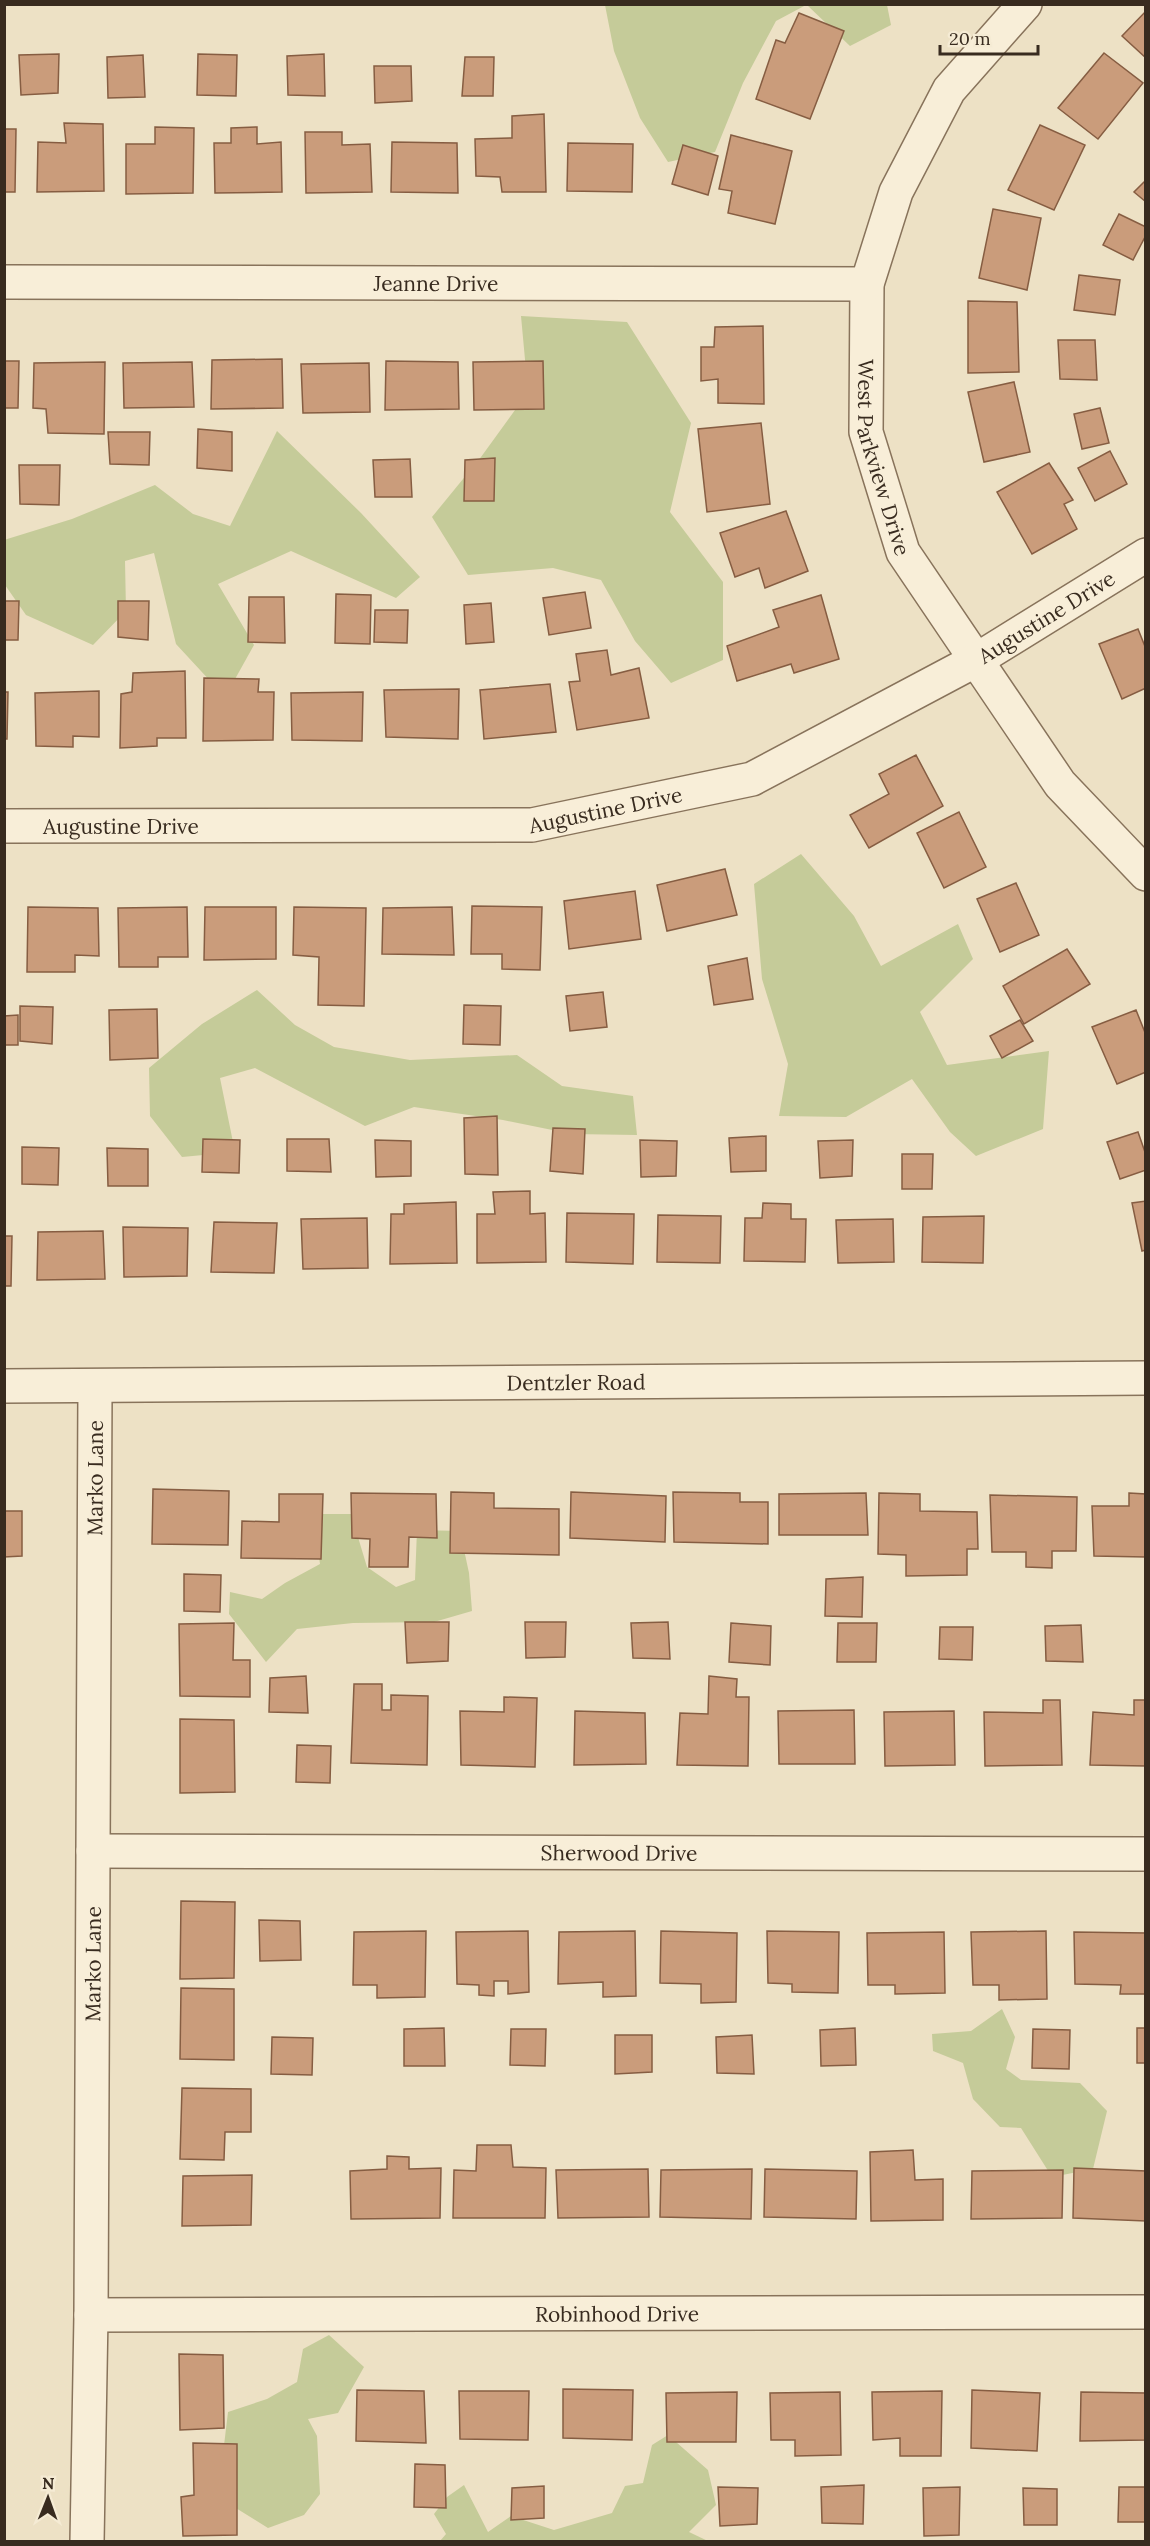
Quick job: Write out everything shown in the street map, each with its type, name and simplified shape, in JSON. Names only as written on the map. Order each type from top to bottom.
[{"type":"street","name":"West Parkview Drive","points":[[1025,4],[949,90],[896,192],[867,284],[866,432],[903,552],[978,659],[1060,784],[1146,874]]},
{"type":"street","name":"Jeanne Drive","points":[[4,282],[867,284]]},
{"type":"street","name":"Augustine Drive","points":[[4,826],[532,825],[752,779],[978,659],[1146,555]]},
{"type":"street","name":"Dentzler Road","points":[[4,1386],[1146,1378]]},
{"type":"street","name":"Marko Lane","points":[[87,2541],[91,2315],[95,1387]]},
{"type":"street","name":"Sherwood Drive","points":[[93,1851],[1146,1854]]},
{"type":"street","name":"Robinhood Drive","points":[[91,2315],[1146,2312]]},
{"type":"green space","points":[[605,5],[806,5],[776,21],[743,83],[715,152],[668,162],[640,118],[614,51]]},
{"type":"green space","points":[[807,5],[887,5],[891,25],[850,46]]},
{"type":"green space","points":[[521,316],[627,322],[691,423],[670,512],[723,582],[723,660],[671,683],[635,641],[601,580],[553,568],[468,575],[432,517],[481,457],[528,392]]},
{"type":"green space","points":[[277,431],[361,513],[420,577],[396,598],[291,551],[218,584],[254,645],[225,697],[176,644],[154,553],[125,561],[126,611],[93,645],[26,615],[5,585],[4,540],[72,519],[155,485],[193,514],[230,526]]},
{"type":"green space","points":[[801,854],[854,916],[881,966],[958,924],[973,959],[920,1012],[947,1065],[1049,1051],[1043,1129],[976,1156],[950,1132],[912,1079],[846,1117],[779,1116],[788,1064],[762,979],[754,884]]},
{"type":"green space","points":[[257,990],[295,1025],[334,1047],[410,1060],[517,1055],[562,1086],[633,1096],[637,1135],[572,1134],[503,1120],[414,1107],[365,1126],[255,1068],[220,1078],[235,1152],[182,1157],[150,1116],[149,1068],[202,1024]]},
{"type":"green space","points":[[319,1514],[351,1514],[367,1567],[396,1587],[415,1580],[417,1530],[460,1531],[469,1573],[472,1611],[434,1622],[353,1623],[297,1629],[266,1662],[229,1614],[230,1592],[262,1599],[285,1583],[320,1564],[316,1536]]},
{"type":"green space","points":[[1002,2009],[1015,2037],[1006,2069],[1021,2080],[1080,2083],[1107,2111],[1093,2169],[1052,2177],[1021,2128],[1000,2127],[973,2099],[963,2063],[933,2051],[932,2034],[971,2031]]},
{"type":"green space","points":[[329,2335],[364,2367],[338,2413],[308,2419],[317,2436],[320,2494],[304,2515],[268,2528],[231,2505],[222,2462],[228,2412],[267,2399],[297,2382],[303,2349]]},
{"type":"green space","points":[[668,2435],[708,2470],[716,2505],[689,2532],[710,2542],[440,2541],[446,2534],[434,2514],[447,2497],[464,2485],[488,2532],[511,2516],[554,2530],[612,2513],[625,2486],[643,2483],[652,2445]]},
{"type":"building","points":[[1146,11],[1146,58],[1122,36]]},
{"type":"building","points":[[799,13],[844,31],[810,119],[756,99],[776,40],[785,43]]},
{"type":"building","points":[[1104,53],[1143,83],[1098,139],[1058,108]]},
{"type":"building","points":[[59,54],[58,93],[21,95],[19,55]]},
{"type":"building","points":[[198,54],[237,55],[236,96],[197,95]]},
{"type":"building","points":[[324,54],[325,96],[288,95],[287,56]]},
{"type":"building","points":[[143,55],[145,97],[108,98],[107,57]]},
{"type":"building","points":[[465,57],[494,57],[493,96],[462,96]]},
{"type":"building","points":[[374,66],[411,66],[412,101],[375,103]]},
{"type":"building","points":[[544,114],[546,192],[502,192],[500,177],[476,176],[475,139],[512,138],[512,116]]},
{"type":"building","points":[[64,123],[103,124],[104,191],[37,192],[38,142],[66,143]]},
{"type":"building","points":[[1040,125],[1085,145],[1054,210],[1008,190]]},
{"type":"building","points":[[155,127],[194,128],[193,193],[126,194],[126,144],[155,144]]},
{"type":"building","points":[[257,127],[257,144],[281,142],[282,192],[215,193],[214,143],[231,143],[231,128]]},
{"type":"building","points":[[4,129],[16,129],[15,192],[4,192]]},
{"type":"building","points":[[305,132],[342,132],[342,145],[370,144],[372,192],[306,193]]},
{"type":"building","points":[[731,135],[792,151],[775,224],[728,213],[732,191],[719,189]]},
{"type":"building","points":[[392,142],[457,143],[458,193],[391,192]]},
{"type":"building","points":[[568,143],[633,144],[632,192],[567,191]]},
{"type":"building","points":[[683,145],[718,156],[708,195],[672,184]]},
{"type":"building","points":[[1146,180],[1146,202],[1134,192]]},
{"type":"building","points":[[993,209],[1041,218],[1027,290],[979,278]]},
{"type":"building","points":[[1119,214],[1146,227],[1146,235],[1133,260],[1103,245]]},
{"type":"building","points":[[1079,275],[1120,280],[1115,315],[1074,310]]},
{"type":"building","points":[[968,301],[1017,302],[1019,372],[968,373]]},
{"type":"building","points":[[763,326],[764,404],[718,403],[718,379],[701,381],[701,347],[714,347],[715,327]]},
{"type":"building","points":[[1058,340],[1095,340],[1097,380],[1060,379]]},
{"type":"building","points":[[282,359],[283,408],[211,409],[212,360]]},
{"type":"building","points":[[4,361],[19,361],[18,408],[4,408]]},
{"type":"building","points":[[386,361],[458,362],[459,409],[385,410]]},
{"type":"building","points":[[543,361],[544,409],[474,410],[473,362]]},
{"type":"building","points":[[105,362],[104,434],[48,433],[46,409],[33,408],[34,363]]},
{"type":"building","points":[[192,362],[194,407],[124,408],[123,363]]},
{"type":"building","points":[[369,363],[370,412],[303,413],[301,364]]},
{"type":"building","points":[[1014,382],[1030,452],[984,462],[968,392]]},
{"type":"building","points":[[1100,408],[1109,443],[1082,449],[1074,414]]},
{"type":"building","points":[[761,423],[770,504],[707,512],[698,429]]},
{"type":"building","points":[[198,429],[232,432],[232,471],[197,468]]},
{"type":"building","points":[[108,432],[150,432],[149,465],[110,464]]},
{"type":"building","points":[[1110,451],[1127,484],[1095,501],[1078,468]]},
{"type":"building","points":[[495,458],[494,501],[464,501],[465,460]]},
{"type":"building","points":[[410,459],[412,497],[375,497],[373,460]]},
{"type":"building","points":[[1049,463],[1073,500],[1064,504],[1077,529],[1032,554],[997,492]]},
{"type":"building","points":[[19,465],[60,465],[59,505],[20,504]]},
{"type":"building","points":[[786,511],[808,571],[765,588],[759,568],[735,577],[720,533]]},
{"type":"building","points":[[585,592],[591,628],[549,635],[543,598]]},
{"type":"building","points":[[336,594],[371,595],[370,644],[335,643]]},
{"type":"building","points":[[821,595],[839,659],[794,673],[791,664],[737,681],[727,646],[779,627],[773,610]]},
{"type":"building","points":[[249,597],[284,597],[285,643],[248,642]]},
{"type":"building","points":[[4,601],[19,601],[18,640],[4,640]]},
{"type":"building","points":[[118,601],[149,601],[148,640],[118,637]]},
{"type":"building","points":[[491,603],[494,642],[466,644],[464,605]]},
{"type":"building","points":[[375,610],[408,610],[407,643],[374,642]]},
{"type":"building","points":[[1138,629],[1146,649],[1146,688],[1122,699],[1099,644]]},
{"type":"building","points":[[607,650],[611,675],[639,668],[649,718],[577,730],[569,682],[580,681],[576,654]]},
{"type":"building","points":[[185,671],[186,738],[157,738],[157,746],[120,748],[121,694],[132,692],[133,673]]},
{"type":"building","points":[[204,678],[259,679],[258,692],[274,692],[273,740],[203,741]]},
{"type":"building","points":[[550,684],[556,732],[484,739],[480,690]]},
{"type":"building","points":[[459,689],[458,739],[386,737],[384,690]]},
{"type":"building","points":[[99,691],[99,737],[73,736],[73,747],[36,746],[35,693]]},
{"type":"building","points":[[4,692],[8,692],[7,739],[4,739]]},
{"type":"building","points":[[363,692],[362,741],[292,740],[291,693]]},
{"type":"building","points":[[916,755],[943,806],[869,848],[850,815],[889,794],[879,774]]},
{"type":"building","points":[[959,812],[986,867],[944,888],[917,833]]},
{"type":"building","points":[[725,869],[737,915],[667,931],[657,885]]},
{"type":"building","points":[[1016,883],[1039,935],[1000,952],[977,899]]},
{"type":"building","points":[[635,891],[641,939],[569,949],[564,901]]},
{"type":"building","points":[[472,906],[542,907],[540,970],[502,969],[502,954],[471,954]]},
{"type":"building","points":[[28,907],[98,908],[99,956],[75,955],[75,972],[27,972]]},
{"type":"building","points":[[187,907],[188,957],[158,957],[158,967],[119,967],[118,908]]},
{"type":"building","points":[[205,907],[276,907],[276,959],[204,960]]},
{"type":"building","points":[[294,907],[366,908],[364,1006],[318,1005],[319,957],[293,955]]},
{"type":"building","points":[[452,907],[454,955],[382,954],[383,908]]},
{"type":"building","points":[[1067,949],[1090,984],[1024,1024],[1003,986]]},
{"type":"building","points":[[747,958],[753,999],[714,1005],[708,966]]},
{"type":"building","points":[[603,992],[607,1027],[570,1031],[566,996]]},
{"type":"building","points":[[464,1005],[501,1006],[500,1045],[463,1044]]},
{"type":"building","points":[[20,1006],[53,1007],[52,1044],[20,1041]]},
{"type":"building","points":[[157,1009],[158,1058],[110,1060],[109,1010]]},
{"type":"building","points":[[1136,1010],[1146,1035],[1146,1072],[1117,1084],[1092,1027]]},
{"type":"building","points":[[18,1015],[18,1045],[4,1045],[4,1016]]},
{"type":"building","points":[[1020,1020],[1033,1041],[1002,1058],[990,1036]]},
{"type":"building","points":[[497,1116],[498,1175],[465,1174],[464,1118]]},
{"type":"building","points":[[553,1128],[585,1129],[583,1174],[550,1171]]},
{"type":"building","points":[[1138,1132],[1146,1155],[1146,1170],[1120,1179],[1107,1142]]},
{"type":"building","points":[[766,1136],[766,1171],[731,1172],[729,1138]]},
{"type":"building","points":[[203,1139],[240,1140],[239,1173],[202,1172]]},
{"type":"building","points":[[287,1139],[329,1139],[331,1172],[287,1171]]},
{"type":"building","points":[[375,1140],[411,1141],[411,1176],[376,1177]]},
{"type":"building","points":[[640,1140],[677,1141],[676,1176],[641,1177]]},
{"type":"building","points":[[853,1140],[852,1176],[820,1178],[818,1141]]},
{"type":"building","points":[[22,1147],[59,1148],[58,1185],[22,1184]]},
{"type":"building","points":[[107,1148],[148,1149],[148,1186],[108,1186]]},
{"type":"building","points":[[902,1154],[933,1154],[932,1189],[902,1189]]},
{"type":"building","points":[[530,1191],[530,1214],[545,1213],[546,1262],[477,1263],[477,1214],[495,1214],[493,1192]]},
{"type":"building","points":[[1146,1201],[1146,1250],[1142,1251],[1132,1203]]},
{"type":"building","points":[[456,1202],[457,1263],[390,1264],[391,1214],[404,1214],[404,1204]]},
{"type":"building","points":[[763,1203],[791,1204],[791,1219],[806,1219],[805,1262],[744,1261],[745,1218],[762,1218]]},
{"type":"building","points":[[567,1213],[634,1214],[633,1264],[566,1262]]},
{"type":"building","points":[[658,1215],[721,1216],[720,1263],[657,1262]]},
{"type":"building","points":[[984,1216],[983,1263],[922,1262],[923,1217]]},
{"type":"building","points":[[367,1218],[368,1268],[303,1269],[301,1219]]},
{"type":"building","points":[[893,1219],[894,1262],[838,1263],[836,1220]]},
{"type":"building","points":[[214,1222],[277,1223],[274,1273],[211,1272]]},
{"type":"building","points":[[123,1227],[188,1228],[187,1276],[124,1277]]},
{"type":"building","points":[[103,1231],[105,1279],[37,1280],[38,1232]]},
{"type":"building","points":[[4,1236],[12,1236],[11,1286],[4,1286]]},
{"type":"building","points":[[153,1489],[229,1491],[228,1545],[152,1544]]},
{"type":"building","points":[[451,1492],[494,1493],[494,1508],[559,1509],[559,1555],[450,1553]]},
{"type":"building","points":[[571,1492],[666,1496],[665,1542],[570,1538]]},
{"type":"building","points":[[673,1492],[740,1493],[740,1502],[768,1502],[768,1544],[674,1542]]},
{"type":"building","points":[[351,1493],[436,1494],[437,1538],[409,1537],[408,1567],[369,1567],[370,1539],[352,1538]]},
{"type":"building","points":[[866,1493],[868,1535],[779,1535],[779,1494]]},
{"type":"building","points":[[879,1493],[920,1494],[920,1511],[977,1512],[978,1549],[967,1549],[967,1575],[906,1576],[906,1555],[878,1554]]},
{"type":"building","points":[[1129,1493],[1146,1494],[1146,1557],[1094,1556],[1092,1506],[1129,1506]]},
{"type":"building","points":[[279,1494],[323,1494],[321,1559],[241,1558],[242,1521],[279,1522]]},
{"type":"building","points":[[990,1495],[1077,1497],[1076,1551],[1052,1551],[1052,1568],[1026,1567],[1026,1552],[992,1552]]},
{"type":"building","points":[[4,1511],[22,1511],[22,1556],[4,1557]]},
{"type":"building","points":[[184,1574],[221,1575],[220,1612],[184,1611]]},
{"type":"building","points":[[863,1577],[862,1617],[825,1616],[826,1579]]},
{"type":"building","points":[[405,1622],[449,1622],[448,1661],[407,1663]]},
{"type":"building","points":[[525,1622],[566,1622],[565,1657],[526,1658]]},
{"type":"building","points":[[668,1622],[670,1659],[633,1658],[631,1623]]},
{"type":"building","points":[[234,1623],[233,1660],[250,1660],[250,1697],[180,1696],[179,1624]]},
{"type":"building","points":[[731,1623],[771,1626],[770,1665],[729,1662]]},
{"type":"building","points":[[838,1623],[877,1623],[876,1662],[837,1662]]},
{"type":"building","points":[[1081,1625],[1083,1662],[1046,1661],[1045,1626]]},
{"type":"building","points":[[940,1627],[973,1627],[972,1660],[939,1659]]},
{"type":"building","points":[[306,1676],[308,1713],[269,1712],[270,1678]]},
{"type":"building","points":[[709,1676],[737,1679],[736,1697],[749,1697],[748,1766],[677,1765],[680,1713],[708,1714]]},
{"type":"building","points":[[354,1684],[382,1684],[382,1710],[391,1710],[391,1695],[428,1696],[427,1765],[351,1763]]},
{"type":"building","points":[[504,1697],[537,1698],[535,1767],[461,1765],[460,1711],[504,1712]]},
{"type":"building","points":[[1043,1700],[1060,1700],[1062,1765],[985,1766],[984,1712],[1043,1713]]},
{"type":"building","points":[[1134,1700],[1146,1700],[1146,1766],[1090,1765],[1093,1712],[1134,1715]]},
{"type":"building","points":[[854,1710],[855,1764],[779,1764],[778,1711]]},
{"type":"building","points":[[575,1711],[645,1713],[646,1764],[574,1765]]},
{"type":"building","points":[[954,1711],[955,1765],[885,1766],[884,1712]]},
{"type":"building","points":[[180,1719],[234,1720],[235,1792],[180,1793]]},
{"type":"building","points":[[297,1745],[331,1746],[330,1783],[296,1782]]},
{"type":"building","points":[[181,1901],[235,1902],[234,1978],[180,1979]]},
{"type":"building","points":[[259,1920],[300,1921],[301,1960],[260,1961]]},
{"type":"building","points":[[426,1931],[425,1997],[377,1998],[377,1985],[353,1985],[354,1932]]},
{"type":"building","points":[[528,1931],[529,1992],[508,1994],[508,1981],[494,1981],[494,1996],[479,1995],[479,1985],[457,1984],[456,1932]]},
{"type":"building","points":[[635,1931],[636,1996],[603,1997],[603,1982],[558,1984],[559,1932]]},
{"type":"building","points":[[661,1931],[737,1933],[736,2002],[701,2003],[701,1984],[660,1983]]},
{"type":"building","points":[[767,1931],[839,1932],[838,1993],[792,1992],[792,1984],[768,1983]]},
{"type":"building","points":[[1046,1931],[1047,1999],[999,2000],[999,1985],[973,1985],[971,1932]]},
{"type":"building","points":[[944,1932],[945,1993],[895,1994],[895,1985],[868,1985],[867,1933]]},
{"type":"building","points":[[1074,1932],[1146,1933],[1146,1994],[1120,1994],[1121,1985],[1075,1984]]},
{"type":"building","points":[[181,1988],[234,1989],[234,2060],[180,2059]]},
{"type":"building","points":[[444,2028],[445,2066],[404,2066],[404,2029]]},
{"type":"building","points":[[855,2028],[856,2065],[821,2066],[820,2030]]},
{"type":"building","points":[[1137,2028],[1146,2028],[1146,2063],[1137,2063]]},
{"type":"building","points":[[511,2029],[546,2029],[545,2066],[510,2065]]},
{"type":"building","points":[[1033,2029],[1070,2030],[1069,2069],[1032,2068]]},
{"type":"building","points":[[615,2035],[652,2035],[652,2072],[615,2074]]},
{"type":"building","points":[[752,2035],[754,2074],[717,2073],[716,2037]]},
{"type":"building","points":[[272,2037],[313,2038],[312,2075],[271,2074]]},
{"type":"building","points":[[182,2088],[251,2089],[251,2132],[225,2132],[224,2160],[180,2159]]},
{"type":"building","points":[[477,2145],[511,2145],[513,2167],[546,2168],[545,2218],[453,2218],[454,2170],[476,2171]]},
{"type":"building","points":[[913,2150],[915,2180],[943,2179],[943,2220],[871,2221],[870,2152]]},
{"type":"building","points":[[387,2156],[409,2157],[409,2169],[441,2168],[440,2218],[351,2219],[350,2171],[387,2169]]},
{"type":"building","points":[[1074,2168],[1146,2171],[1146,2221],[1073,2218]]},
{"type":"building","points":[[648,2169],[649,2217],[558,2218],[556,2170]]},
{"type":"building","points":[[752,2169],[751,2219],[660,2217],[661,2170]]},
{"type":"building","points":[[765,2169],[857,2171],[856,2219],[764,2217]]},
{"type":"building","points":[[1063,2170],[1062,2218],[971,2219],[972,2171]]},
{"type":"building","points":[[252,2175],[251,2225],[182,2226],[183,2176]]},
{"type":"building","points":[[179,2354],[223,2355],[224,2428],[180,2430]]},
{"type":"building","points":[[563,2389],[633,2390],[632,2440],[563,2438]]},
{"type":"building","points":[[357,2390],[424,2391],[426,2443],[356,2441]]},
{"type":"building","points":[[972,2390],[1040,2393],[1037,2451],[971,2448]]},
{"type":"building","points":[[459,2391],[529,2391],[528,2440],[460,2439]]},
{"type":"building","points":[[942,2391],[941,2456],[900,2456],[900,2438],[873,2440],[872,2392]]},
{"type":"building","points":[[737,2392],[736,2442],[667,2442],[666,2393]]},
{"type":"building","points":[[840,2392],[841,2455],[795,2456],[795,2440],[771,2440],[770,2393]]},
{"type":"building","points":[[1081,2392],[1146,2393],[1146,2440],[1080,2441]]},
{"type":"building","points":[[193,2443],[237,2444],[237,2535],[183,2536],[181,2497],[194,2495]]},
{"type":"building","points":[[415,2464],[445,2465],[446,2508],[414,2507]]},
{"type":"building","points":[[864,2485],[863,2524],[822,2523],[821,2487]]},
{"type":"building","points":[[544,2486],[544,2518],[511,2520],[512,2488]]},
{"type":"building","points":[[718,2487],[758,2488],[757,2524],[720,2526]]},
{"type":"building","points":[[960,2487],[959,2535],[924,2536],[923,2488]]},
{"type":"building","points":[[1119,2487],[1146,2487],[1146,2522],[1118,2522]]},
{"type":"building","points":[[1023,2488],[1057,2489],[1057,2525],[1024,2525]]}]
